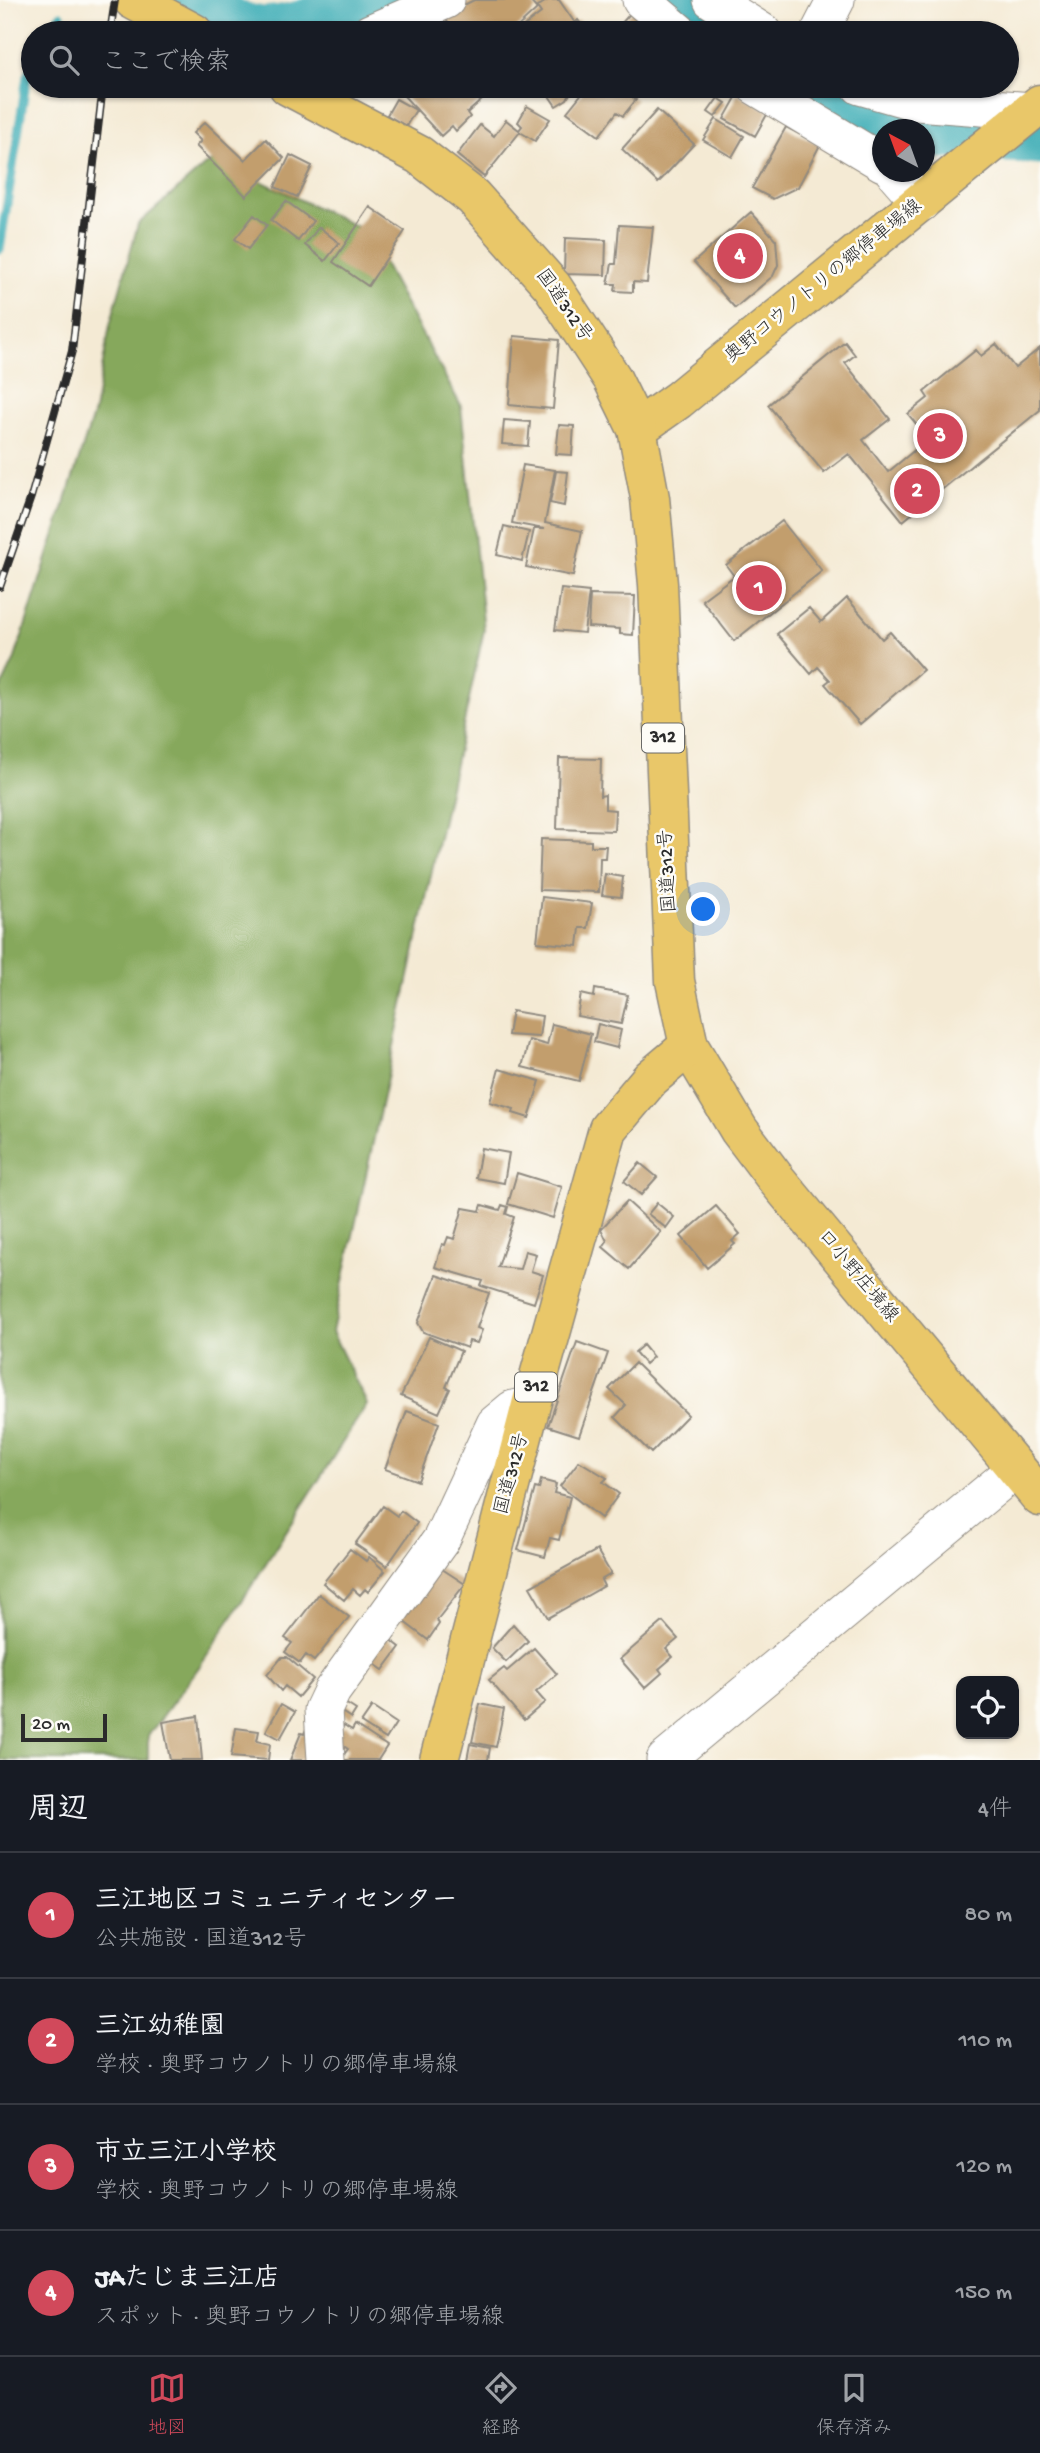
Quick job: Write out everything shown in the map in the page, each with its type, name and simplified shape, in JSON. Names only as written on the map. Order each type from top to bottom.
[{"type":"main road","points":[[133,0],[172,21]]},
{"type":"main road","name":"国道312号","points":[[311,98],[419,155],[473,197],[551,286],[612,378],[637,429],[650,498],[658,584],[675,981],[690,1046],[651,1078],[608,1129],[531,1405],[439,1760]]},
{"type":"main road","name":"奥野コウノトリの郷停車場線","points":[[637,429],[678,400],[1032,110]]},
{"type":"main road","name":"口小野庄境線","points":[[690,1046],[732,1120],[776,1179],[1028,1483]]},
{"type":"street","points":[[398,21],[446,0]]},
{"type":"street","points":[[641,0],[666,21]]},
{"type":"street","points":[[712,0],[745,21]]},
{"type":"street","points":[[825,21],[836,0]]},
{"type":"street","points":[[787,98],[872,156]]},
{"type":"street","points":[[902,98],[916,102],[1032,110]]},
{"type":"street","points":[[903,182],[921,203]]},
{"type":"street","points":[[326,1760],[323,1710],[332,1691],[442,1540],[495,1424],[513,1409],[531,1405]]},
{"type":"street","points":[[666,1760],[1028,1483]]},
{"type":"green space","points":[[217,160],[366,231],[461,406],[484,630],[332,1332],[367,1404],[205,1659],[148,1736],[148,1760],[0,1760],[0,690],[14,661],[94,412],[110,325],[138,224],[205,165]]},
{"type":"building","points":[[474,0],[529,0],[537,9],[524,21],[447,21],[444,15]]},
{"type":"building","points":[[548,0],[559,0],[574,21],[531,21],[541,13],[537,7]]},
{"type":"building","points":[[635,8],[650,21],[624,21]]},
{"type":"building","points":[[406,98],[484,98],[467,113],[470,117],[456,131],[452,126],[441,136]]},
{"type":"building","points":[[550,98],[568,98],[567,99],[556,106]]},
{"type":"building","points":[[578,98],[636,100],[623,116],[617,112],[599,136],[567,112]]},
{"type":"building","points":[[718,98],[726,103],[715,117],[708,112]]},
{"type":"building","points":[[736,98],[745,98],[769,111],[755,136],[724,119]]},
{"type":"building","points":[[396,99],[416,110],[406,126],[387,115]]},
{"type":"building","points":[[527,106],[550,119],[535,141],[520,132],[484,177],[457,155],[480,125],[494,136],[506,120],[519,130],[522,126],[518,122]]},
{"type":"building","points":[[657,110],[694,144],[658,183],[622,149]]},
{"type":"building","points":[[716,119],[744,136],[732,157],[703,140]]},
{"type":"building","points":[[205,122],[245,160],[266,139],[284,158],[246,196],[196,146],[201,141],[193,133]]},
{"type":"building","points":[[786,127],[820,145],[798,187],[773,199],[752,188]]},
{"type":"building","points":[[290,155],[312,166],[297,197],[275,187]]},
{"type":"building","points":[[286,201],[313,221],[298,241],[271,220]]},
{"type":"building","points":[[370,207],[405,231],[368,286],[333,262]]},
{"type":"building","points":[[751,212],[776,240],[778,265],[773,276],[735,308],[694,262]]},
{"type":"building","points":[[254,215],[267,225],[248,249],[235,239]]},
{"type":"building","points":[[619,225],[653,227],[647,283],[633,282],[633,292],[615,291],[616,284],[608,284],[612,264],[616,264]]},
{"type":"building","points":[[319,227],[339,243],[325,261],[305,245]]},
{"type":"building","points":[[565,238],[606,240],[605,275],[564,274]]},
{"type":"building","points":[[514,336],[559,340],[553,409],[509,405]]},
{"type":"building","points":[[845,342],[855,355],[845,363],[890,419],[863,440],[888,472],[928,439],[908,414],[928,398],[924,392],[976,350],[981,356],[996,344],[1015,368],[1040,348],[1040,410],[903,521],[849,454],[824,473],[768,405]]},
{"type":"building","points":[[504,420],[530,422],[528,446],[502,444]]},
{"type":"building","points":[[559,425],[574,426],[572,455],[556,454]]},
{"type":"building","points":[[523,465],[555,470],[545,523],[582,531],[573,576],[526,567],[534,529],[544,529],[512,523]]},
{"type":"building","points":[[556,471],[568,472],[564,506],[550,503]]},
{"type":"building","points":[[782,521],[822,571],[734,641],[702,600],[734,576],[726,565]]},
{"type":"building","points":[[504,526],[529,532],[522,561],[497,555]]},
{"type":"building","points":[[561,589],[589,592],[584,633],[555,630]]},
{"type":"building","points":[[590,595],[635,596],[633,635],[620,634],[620,629],[588,627]]},
{"type":"building","points":[[847,598],[882,639],[890,632],[923,670],[860,724],[825,684],[830,680],[818,667],[811,674],[777,634],[809,608],[821,622]]},
{"type":"building","points":[[559,758],[601,759],[600,796],[605,795],[605,809],[615,810],[614,831],[557,829]]},
{"type":"building","points":[[541,839],[591,841],[591,846],[606,846],[605,858],[600,858],[599,892],[539,890]]},
{"type":"building","points":[[605,874],[623,877],[621,897],[602,895]]},
{"type":"building","points":[[542,897],[592,903],[588,928],[580,928],[578,946],[537,942]]},
{"type":"building","points":[[595,989],[628,995],[621,1024],[577,1016],[581,994],[594,997]]},
{"type":"building","points":[[512,1011],[542,1016],[539,1037],[508,1035]]},
{"type":"building","points":[[552,1024],[591,1034],[579,1081],[522,1067],[529,1040],[547,1045]]},
{"type":"building","points":[[598,1024],[621,1030],[617,1048],[594,1042]]},
{"type":"building","points":[[499,1069],[540,1081],[529,1118],[513,1113],[514,1109],[490,1102]]},
{"type":"building","points":[[481,1148],[509,1153],[504,1183],[476,1178]]},
{"type":"building","points":[[640,1163],[657,1177],[641,1195],[624,1181]]},
{"type":"building","points":[[517,1173],[562,1187],[553,1218],[508,1204]]},
{"type":"building","points":[[627,1201],[661,1232],[629,1269],[603,1247],[607,1241],[601,1229]]},
{"type":"building","points":[[657,1203],[674,1217],[666,1228],[648,1214]]},
{"type":"building","points":[[482,1205],[500,1210],[502,1205],[508,1207],[506,1214],[514,1217],[498,1267],[520,1269],[525,1251],[536,1254],[531,1271],[543,1275],[534,1303],[481,1286],[483,1281],[435,1267],[442,1244],[445,1245],[448,1237],[454,1239],[463,1208],[480,1211]]},
{"type":"building","points":[[716,1206],[740,1234],[732,1241],[735,1244],[707,1268],[681,1236]]},
{"type":"building","points":[[436,1275],[489,1293],[477,1328],[482,1330],[477,1343],[469,1341],[467,1348],[423,1332],[418,1323]]},
{"type":"building","points":[[429,1337],[461,1351],[446,1387],[450,1389],[439,1413],[401,1396]]},
{"type":"building","points":[[577,1342],[608,1353],[579,1436],[548,1426]]},
{"type":"building","points":[[643,1345],[653,1357],[645,1364],[635,1352]]},
{"type":"building","points":[[635,1363],[688,1415],[651,1453],[615,1417],[626,1405],[609,1389]]},
{"type":"building","points":[[407,1411],[439,1423],[418,1481],[385,1469]]},
{"type":"building","points":[[579,1461],[607,1478],[603,1482],[619,1494],[601,1518],[560,1486]]},
{"type":"building","points":[[541,1480],[556,1484],[554,1493],[570,1497],[559,1540],[550,1538],[545,1557],[518,1550],[535,1488],[539,1489]]},
{"type":"building","points":[[383,1506],[397,1516],[401,1511],[417,1523],[387,1566],[355,1544]]},
{"type":"building","points":[[350,1549],[366,1561],[369,1557],[385,1571],[368,1592],[365,1589],[360,1595],[353,1589],[344,1600],[323,1583]]},
{"type":"building","points":[[597,1550],[611,1574],[601,1580],[604,1586],[548,1618],[530,1587]]},
{"type":"building","points":[[439,1567],[465,1584],[437,1620],[439,1624],[428,1640],[399,1618]]},
{"type":"building","points":[[319,1594],[349,1617],[314,1661],[306,1655],[300,1663],[285,1652],[292,1643],[285,1638]]},
{"type":"building","points":[[663,1622],[678,1639],[666,1649],[673,1657],[659,1669],[662,1673],[645,1688],[620,1659]]},
{"type":"building","points":[[513,1624],[528,1641],[506,1662],[492,1648]]},
{"type":"building","points":[[383,1634],[400,1647],[383,1670],[366,1658]]},
{"type":"building","points":[[534,1648],[557,1674],[536,1692],[545,1702],[524,1720],[489,1680],[504,1668],[507,1671]]},
{"type":"building","points":[[282,1657],[287,1657],[313,1679],[298,1697],[285,1686],[281,1691],[267,1675]]},
{"type":"building","points":[[345,1703],[356,1710],[351,1718],[340,1711]]},
{"type":"building","points":[[281,1704],[295,1712],[280,1739],[266,1731]]},
{"type":"building","points":[[480,1704],[504,1709],[496,1747],[472,1742]]},
{"type":"building","points":[[372,1707],[396,1723],[386,1739],[361,1723]]},
{"type":"building","points":[[198,1716],[202,1760],[170,1760],[163,1722]]},
{"type":"building","points":[[344,1725],[352,1730],[355,1725],[387,1746],[378,1760],[340,1760],[348,1749],[335,1740]]},
{"type":"building","points":[[307,1726],[313,1760],[290,1760],[301,1733],[304,1734]]},
{"type":"building","points":[[236,1728],[259,1731],[257,1741],[270,1744],[268,1760],[231,1757]]},
{"type":"building","points":[[470,1744],[490,1748],[488,1760],[467,1760]]},
{"type":"waterway","points":[[189,0],[226,21]]},
{"type":"waterway","points":[[316,21],[373,0]]},
{"type":"waterway","points":[[679,0],[711,21]]},
{"type":"waterway","points":[[58,21],[61,15]]},
{"type":"waterway","points":[[0,249],[24,98]]},
{"type":"waterway","points":[[832,98],[877,119]]},
{"type":"waterway","points":[[935,133],[1040,139]]},
{"type":"railway","points":[[112,21],[115,0]]},
{"type":"railway","points":[[0,587],[31,497],[72,351],[102,98]]},
{"type":"place","name":"JAたじま三江店","points":[[740,256]]},
{"type":"place","name":"市立三江小学校","points":[[940,436]]},
{"type":"place","name":"三江幼稚園","points":[[917,491]]},
{"type":"place","name":"三江地区コミュニティセンター","points":[[759,588]]}]
